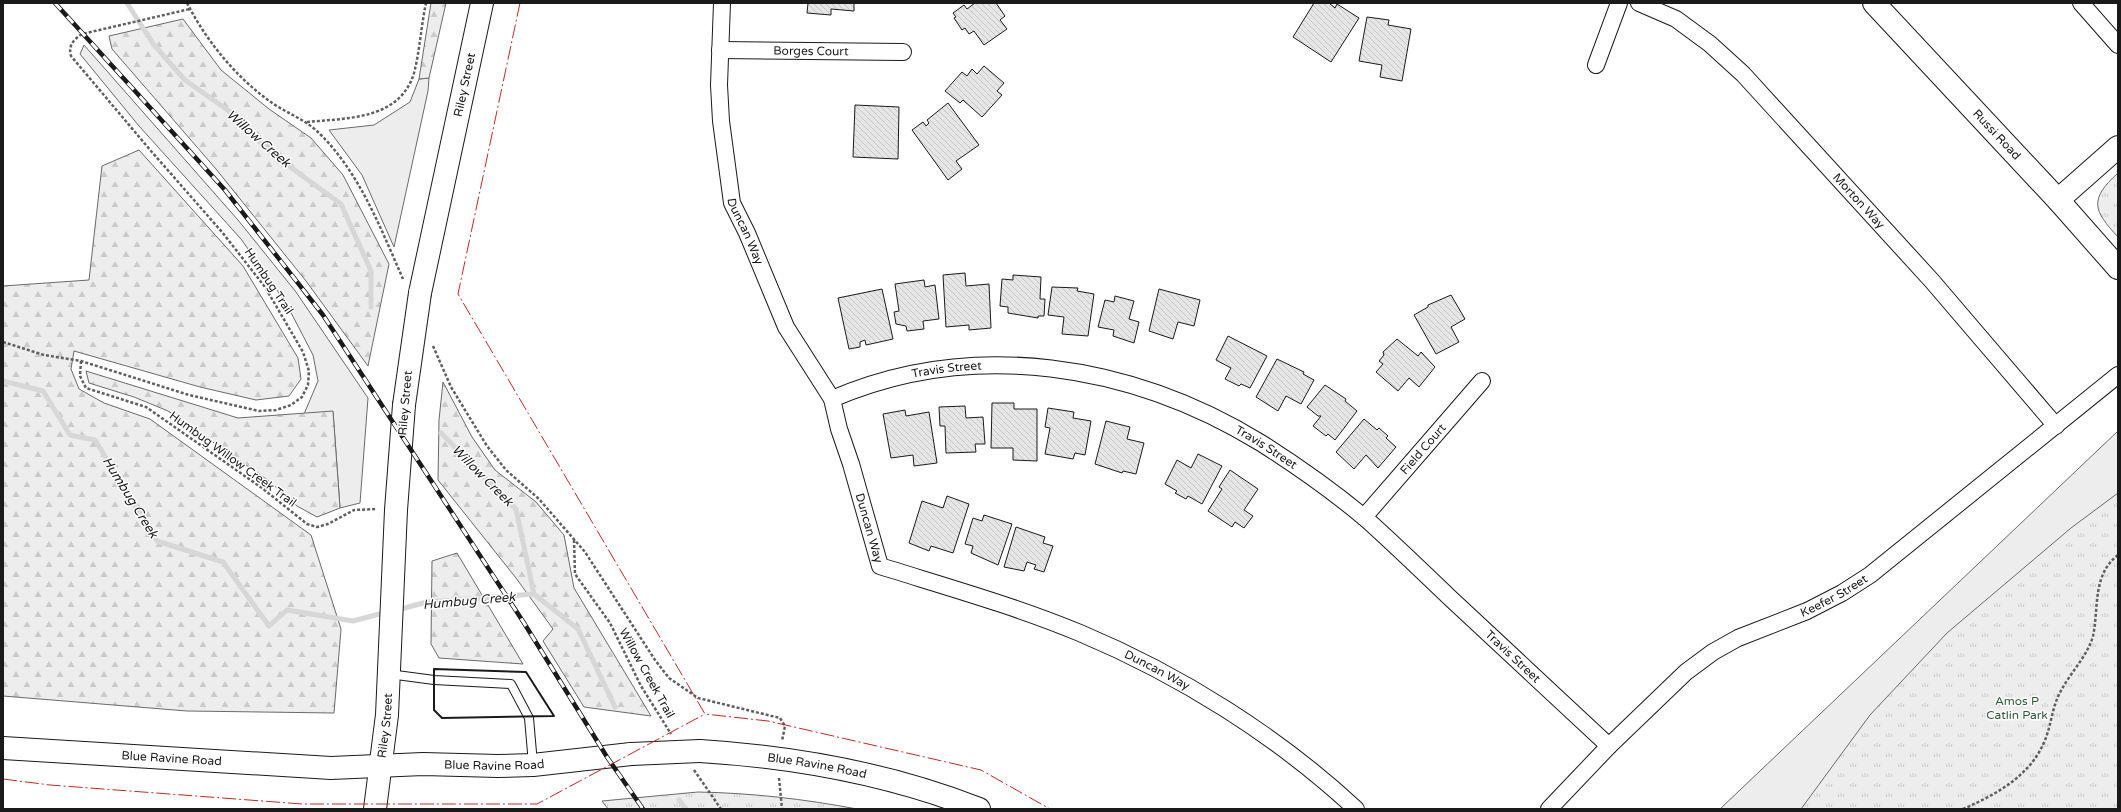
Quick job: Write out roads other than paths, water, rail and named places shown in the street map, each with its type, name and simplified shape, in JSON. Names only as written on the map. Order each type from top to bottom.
[{"type":"main road","name":"Riley Street","points":[[375,809],[387,715],[396,510],[404,406],[420,293],[482,3]]},
{"type":"main road","name":"Russi Road","points":[[1874,3],[2058,200],[2118,268]]},
{"type":"main road","points":[[2058,200],[2118,147]]},
{"type":"main road","name":"Blue Ravine Road","points":[[3,748],[331,768],[380,765],[533,764],[630,754],[697,759],[779,758],[874,776],[950,798],[980,809]]},
{"type":"street","name":"Duncan Way","points":[[722,3],[720,50],[721,120],[732,203],[747,233],[786,327],[832,399],[839,429],[851,464],[880,566],[1032,614],[1080,633],[1128,655],[1174,679],[1233,714],[1289,754],[1356,809]]},
{"type":"street","points":[[1596,65],[1620,3]]},
{"type":"street","name":"Morton Way","points":[[1639,3],[1676,19],[1710,44],[1743,74],[1932,281],[2056,426]]},
{"type":"street","points":[[2081,3],[2118,45]]},
{"type":"street","name":"Borges Court","points":[[720,50],[903,52]]},
{"type":"street","name":"Travis Street","points":[[832,399],[857,388],[895,377],[943,368],[986,365],[1040,366],[1084,374],[1136,388],[1179,402],[1220,421],[1260,443],[1295,466],[1364,517],[1609,746]]},
{"type":"street","name":"Keefer Street","points":[[1549,809],[1609,746],[1686,672],[1713,652],[1738,638],[1807,611],[1842,593],[1870,575],[2118,375]]},
{"type":"street","name":"Field Court","points":[[1364,517],[1482,381]]},
{"type":"lane","points":[[389,674],[434,680],[511,684],[529,718],[533,764]]},
{"type":"waterway","name":"Willow Creek","points":[[127,3],[154,45],[185,80],[229,111],[271,153],[341,204],[371,271],[371,307]]},
{"type":"waterway","name":"Humbug Creek","points":[[3,381],[43,391],[70,435],[95,440],[157,541],[223,562],[269,626],[287,610],[353,621],[387,612]]},
{"type":"waterway","name":"Willow Creek","points":[[441,433],[516,509],[534,594],[578,629],[615,707]]},
{"type":"waterway","name":"Humbug Creek","points":[[397,610],[427,602],[534,594]]},
{"type":"waterway","name":"Willow Creek","points":[[679,800],[686,809]]},
{"type":"railway","points":[[55,3],[225,190],[323,315],[524,623],[607,757],[643,809]]},
{"type":"park label","name":"Amos P Catlin Park","points":[[2017,708]]}]
